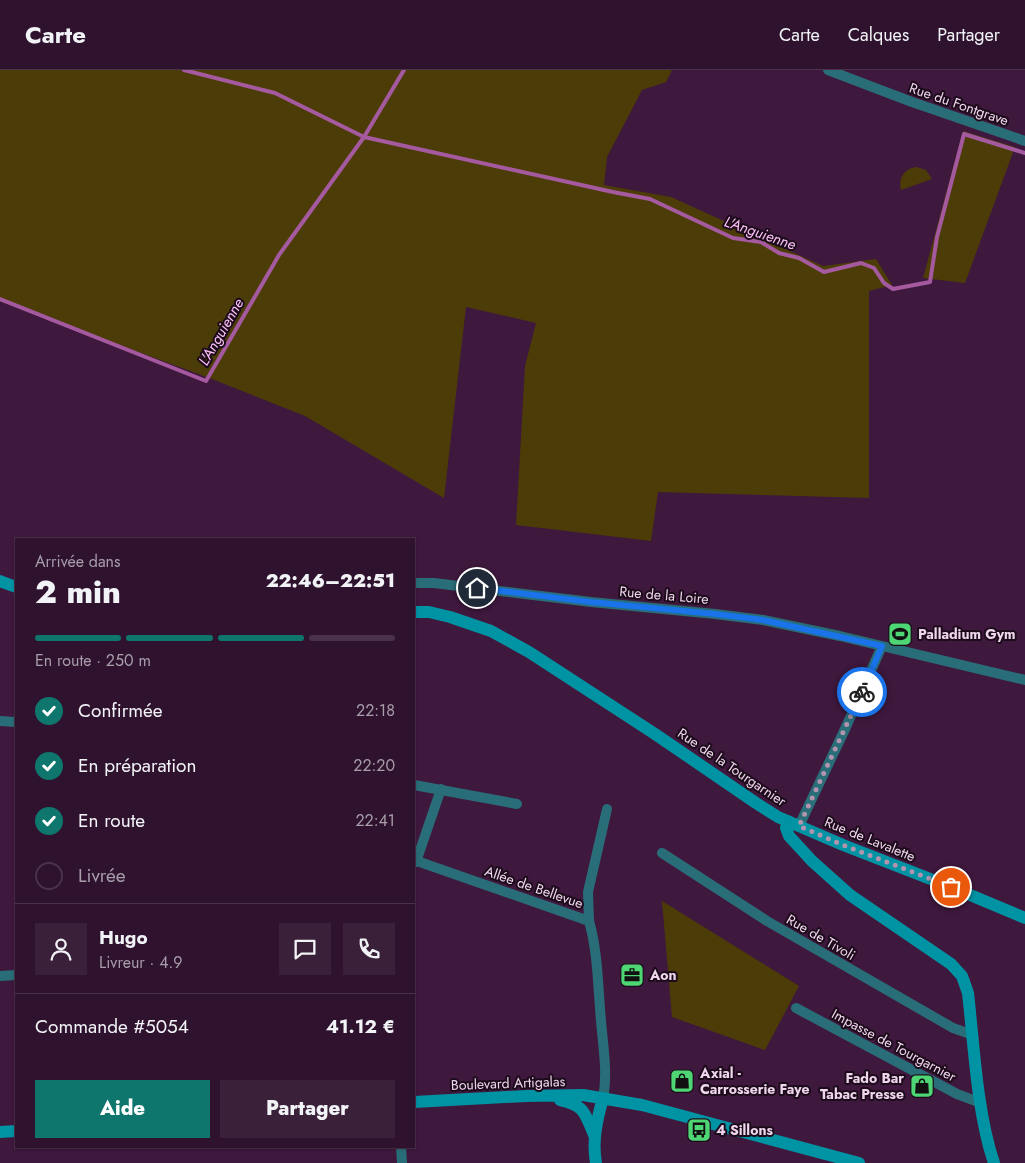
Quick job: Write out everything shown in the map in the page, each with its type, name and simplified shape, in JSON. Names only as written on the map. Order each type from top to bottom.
[{"type":"street","name":"Rue du Fontgrave","points":[[828,70],[1025,142]]},
{"type":"street","points":[[0,581],[15,587]]},
{"type":"street","name":"Rue de la Loire","points":[[415,583],[434,583],[763,620],[1025,680]]},
{"type":"street","name":"Rue de la Tourgarnier","points":[[415,612],[429,612],[483,628],[529,652],[655,734],[756,803],[794,823]]},
{"type":"street","points":[[794,823],[846,727],[882,646]]},
{"type":"street","points":[[0,721],[15,722]]},
{"type":"street","points":[[415,785],[517,804]]},
{"type":"street","points":[[415,861],[441,789]]},
{"type":"street","points":[[589,920],[588,892],[607,809]]},
{"type":"street","name":"Rue de la Tourgarnier","points":[[794,823],[786,828],[789,836],[828,876],[850,895],[939,954],[958,970],[966,984],[968,993],[981,1103],[990,1152],[994,1163]]},
{"type":"street","name":"Rue de Lavalette","points":[[794,823],[843,845],[1025,918]]},
{"type":"street","name":"Rue de Tivoli","points":[[662,853],[767,922],[953,1028],[973,1035]]},
{"type":"street","name":"Allée de Bellevue","points":[[415,861],[589,920],[593,940],[601,1026],[605,1081],[603,1098]]},
{"type":"street","points":[[0,976],[15,975]]},
{"type":"street","name":"Impasse de Tourgarnier","points":[[796,1008],[957,1094],[981,1103]]},
{"type":"street","name":"Boulevard Artigalas","points":[[415,1102],[583,1095],[632,1102],[859,1163]]},
{"type":"street","points":[[540,1096],[570,1102],[579,1106],[595,1137]]},
{"type":"street","points":[[596,1163],[595,1137],[598,1113],[603,1098]]},
{"type":"street","points":[[0,1132],[15,1131]]},
{"type":"street","points":[[401,1148],[402,1163]]},
{"type":"shaded area","points":[[0,70],[672,70],[666,82],[642,90],[607,157],[604,185],[671,197],[823,266],[876,259],[892,285],[869,291],[869,498],[658,492],[651,541],[516,525],[525,366],[536,323],[466,307],[444,498],[305,416],[212,379],[0,301]]},
{"type":"shaded area","points":[[963,131],[1015,147],[965,283],[923,278]]},
{"type":"shaded area","points":[[916,167],[926,170],[932,179],[901,190],[901,178],[905,172]]},
{"type":"shaded area","points":[[662,901],[799,986],[765,1050],[672,1017]]},
{"type":"waterway","name":"L'Anguienne","points":[[184,70],[275,93],[364,137],[404,70]]},
{"type":"waterway","name":"L'Anguienne","points":[[0,299],[206,381],[279,255],[364,137],[650,199],[733,238],[761,242],[779,253],[799,258],[824,272],[861,263],[874,268],[884,283],[893,289],[930,282],[937,237],[964,134],[1025,153]]},
{"type":"way so far","points":[[862,692],[799,826],[951,887]]},
{"type":"place","name":"Palladium Gym","points":[[900,634]]},
{"type":"place","name":"Aon","points":[[632,975]]},
{"type":"place","name":"Axial - Carrosserie Faye","points":[[682,1081]]},
{"type":"place","name":"Fado Bar Tabac Presse","points":[[922,1086]]},
{"type":"place","name":"4 Sillons","points":[[699,1130]]},
{"type":"route","points":[[477,588],[763,620],[882,646],[862,692]]}]
